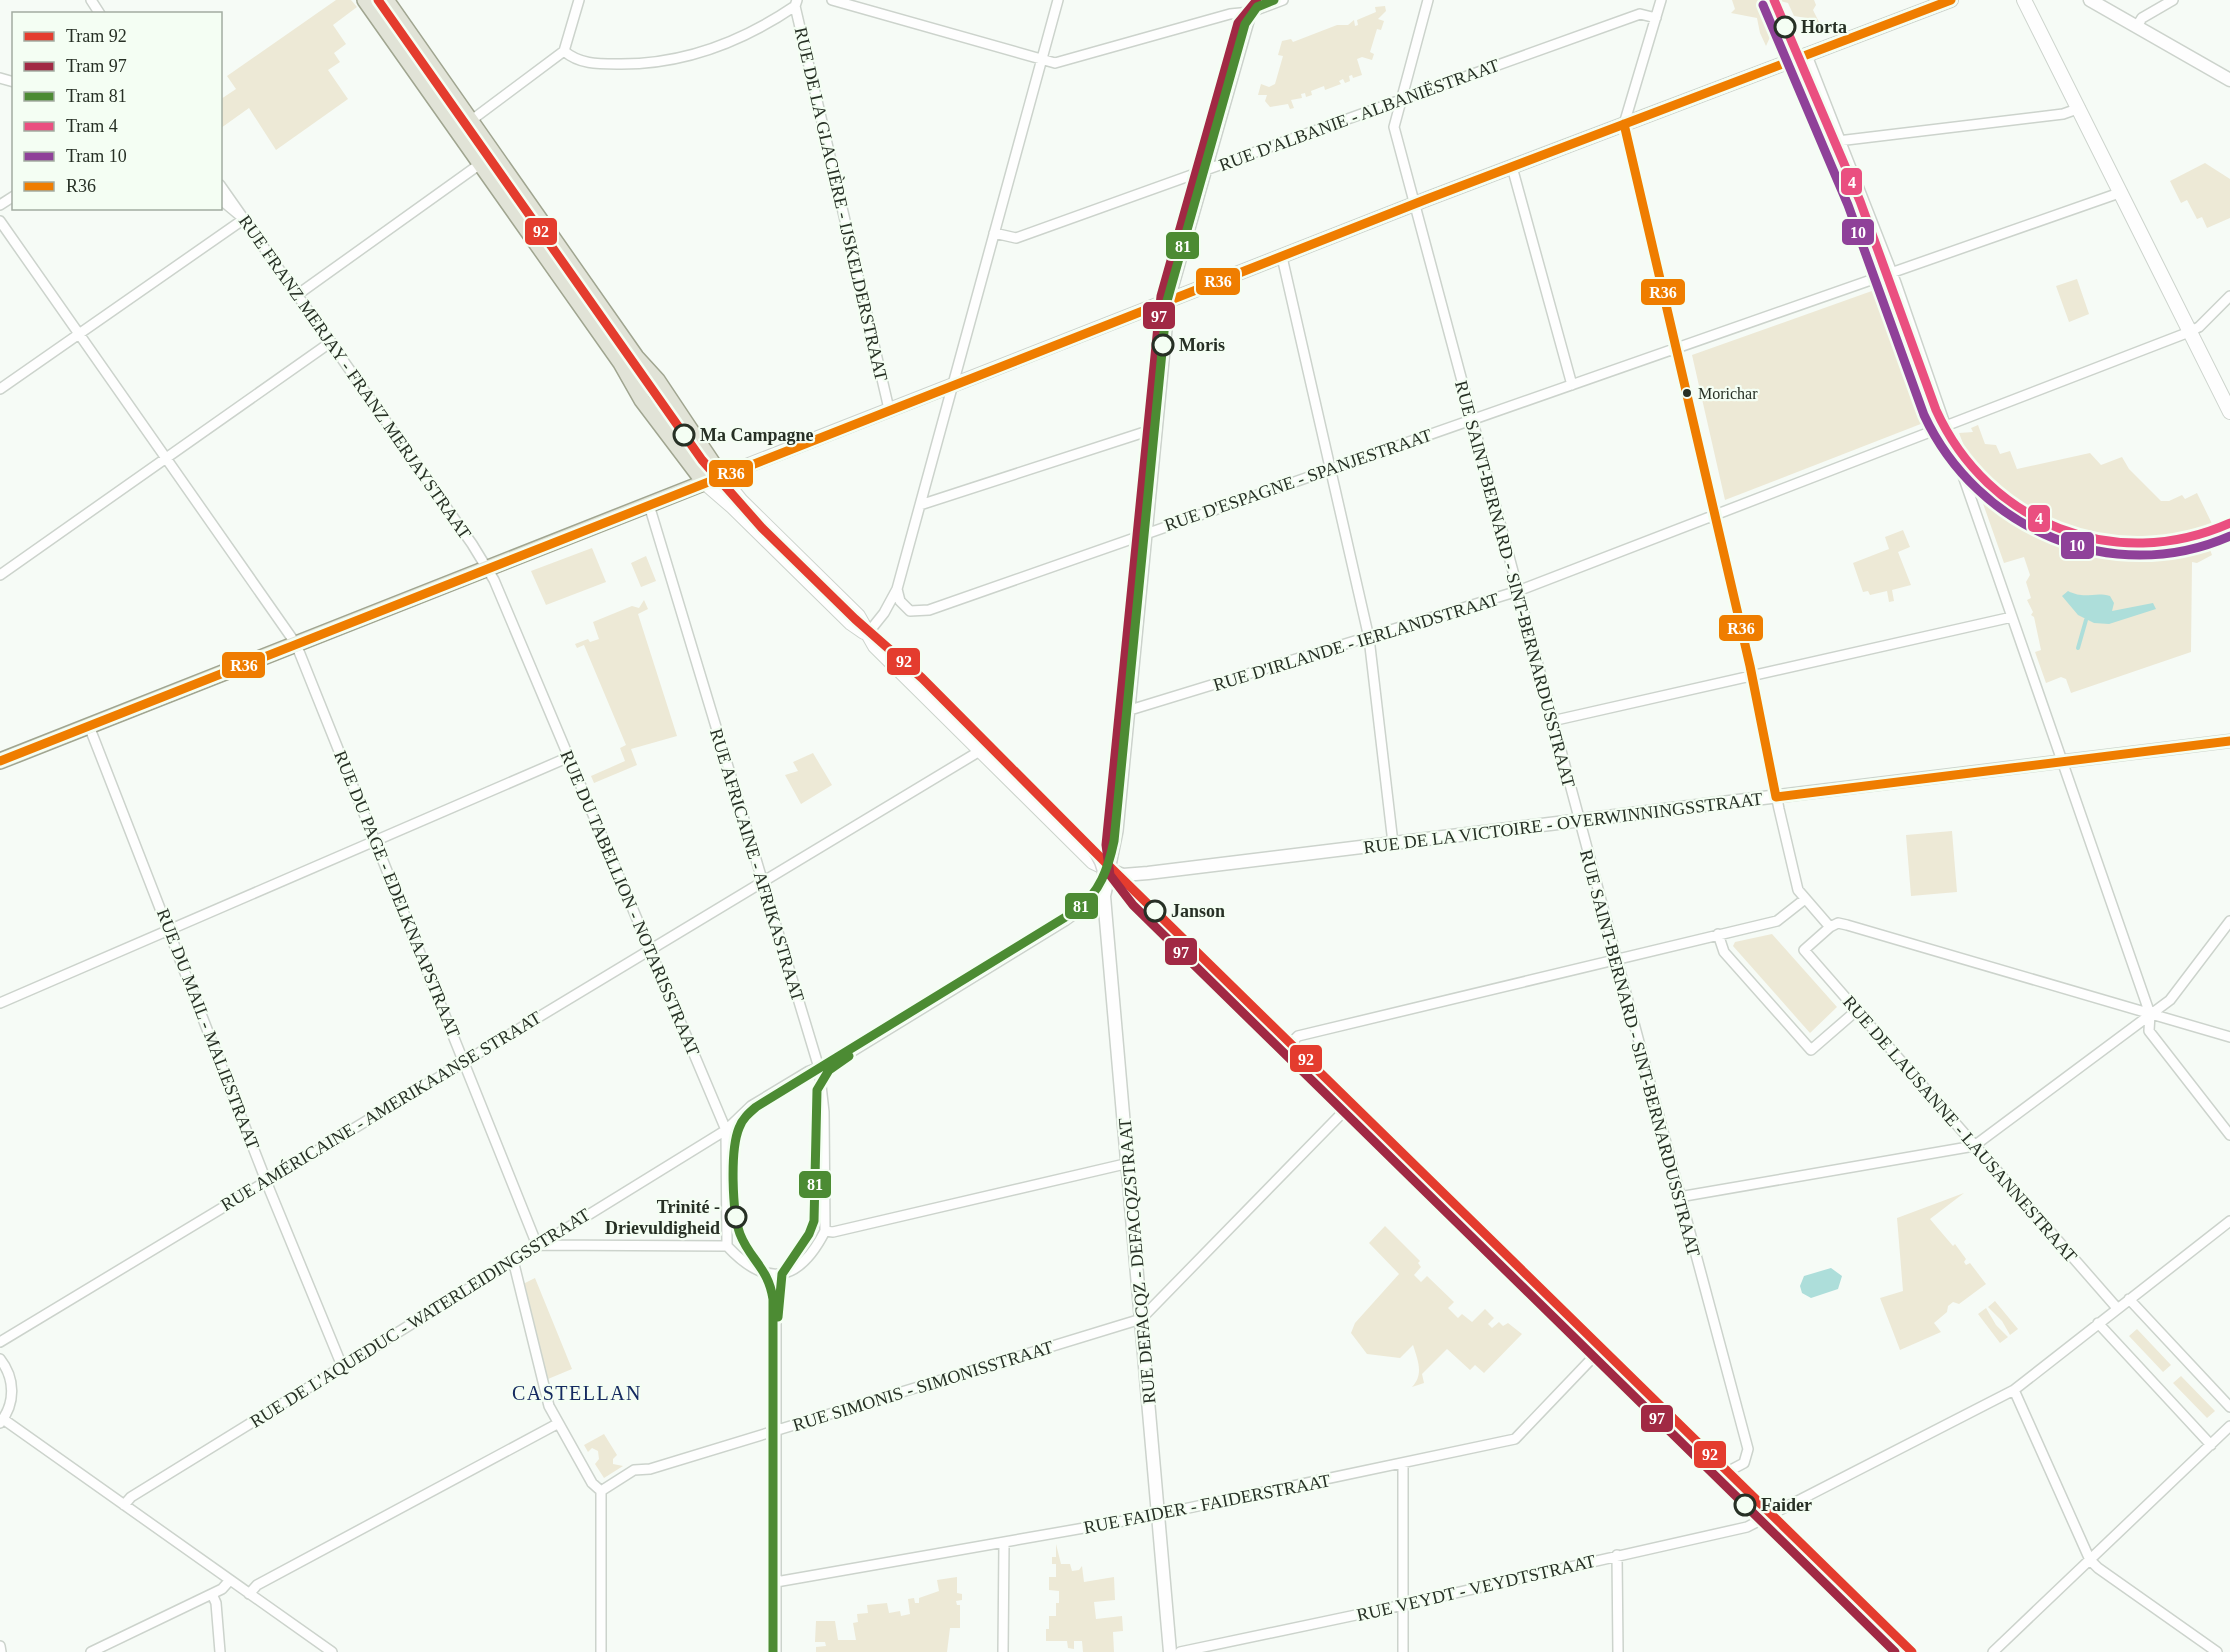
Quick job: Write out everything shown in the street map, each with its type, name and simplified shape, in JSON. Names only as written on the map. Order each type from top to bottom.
[{"type":"main road","points":[[365,0],[621,363],[642,400],[704,482],[733,507],[851,623],[868,633],[1908,1652]]},
{"type":"main road","points":[[386,0],[636,357],[657,380],[721,476],[741,501],[858,616],[868,633]]},
{"type":"main road","points":[[0,761],[1413,204],[1806,53],[1951,0]]},
{"type":"main road","points":[[2024,0],[2230,412]]},
{"type":"street","points":[[457,132],[479,113],[564,51],[579,0]]},
{"type":"street","points":[[832,0],[1055,63],[1230,14],[1251,12],[1283,0]]},
{"type":"street","points":[[868,633],[884,613],[897,589],[1059,0]]},
{"type":"street","points":[[1110,870],[1118,831],[1170,299],[1255,0]]},
{"type":"street","name":"RUE SAINT-BERNARD - SINT-BERNARDUSSTRAAT","points":[[1428,0],[1394,127],[1578,822],[1615,959],[1620,969],[1748,1449],[1744,1463],[1725,1473]]},
{"type":"street","points":[[1661,0],[1624,124],[1677,348],[1798,890],[1830,927],[1838,923],[1847,925],[2230,1037]]},
{"type":"street","points":[[2090,0],[2230,81]]},
{"type":"street","points":[[2137,26],[2142,18],[2173,0]]},
{"type":"street","points":[[564,51],[579,62],[606,64],[679,59],[731,42],[758,30],[796,3]]},
{"type":"street","name":"RUE DE LA GLACIÈRE - IJSKELDERSTRAAT","points":[[796,3],[889,409]]},
{"type":"street","name":"RUE D'ALBANIE - ALBANIËSTRAAT","points":[[994,233],[1016,238],[1640,14],[1656,18]]},
{"type":"street","points":[[1806,53],[1838,141],[1892,272],[2150,1014],[2148,1026],[2151,1035],[2230,1135]]},
{"type":"street","points":[[1838,141],[2063,114],[2080,108]]},
{"type":"street","points":[[297,295],[494,154]]},
{"type":"street","points":[[1512,167],[1572,385]]},
{"type":"street","name":"RUE FRANZ MERJAY - FRANZ MERJAYSTRAAT","points":[[222,188],[487,569]]},
{"type":"street","name":"RUE D'ESPAGNE - SPANJESTRAAT","points":[[897,589],[904,606],[919,613],[2122,192]]},
{"type":"street","points":[[0,389],[244,219],[222,201]]},
{"type":"street","name":"RUE DU PAGE - EDELKNAAPSTRAAT","points":[[0,221],[296,644],[537,1245]]},
{"type":"street","points":[[1282,256],[1369,638],[1393,843]]},
{"type":"street","name":"RUE D'IRLANDE - IERLANDSTRAAT","points":[[1130,710],[1518,591],[2191,331],[2199,327],[2230,296]]},
{"type":"street","points":[[0,575],[331,342]]},
{"type":"street","points":[[920,505],[1157,428]]},
{"type":"street","name":"RUE AFRICAINE - AFRIKASTRAAT","points":[[649,505],[819,1068],[824,1112],[825,1231]]},
{"type":"street","name":"RUE DU TABELLION - NOTARISSTRAAT","points":[[487,569],[651,949],[726,1130],[727,1246]]},
{"type":"street","points":[[1552,722],[2012,617]]},
{"type":"street","name":"RUE DU MAIL - MALIESTRAAT","points":[[89,726],[342,1366]]},
{"type":"street","name":"RUE DE LA VICTOIRE - OVERWINNINGSSTRAAT","points":[[1110,870],[1123,875],[1148,873],[2230,741]]},
{"type":"street","name":"RUE AMÉRICAINE - AMERIKAANSE STRAAT","points":[[0,1341],[984,748]]},
{"type":"street","points":[[0,1003],[569,757]]},
{"type":"street","name":"RUE DEFACQZ - DEFACQZSTRAAT","points":[[1110,870],[1105,892],[1170,1652]]},
{"type":"street","name":"RUE DE L'AQUEDUC - WATERLEIDINGSSTRAAT","points":[[124,1505],[131,1497],[726,1130],[751,1106],[776,1090],[809,1071],[840,1059],[1065,921],[1105,892]]},
{"type":"street","points":[[1289,1045],[1298,1036],[1773,921],[1785,916],[1805,899]]},
{"type":"street","points":[[1679,1197],[1974,1146],[2170,1000],[2230,921]]},
{"type":"street","name":"RUE DE LAUSANNE - LAUSANNESTRAAT","points":[[1830,927],[1804,950],[2117,1308]]},
{"type":"street","points":[[1718,934],[1724,952],[1811,1050],[1856,1011]]},
{"type":"street","points":[[1142,1319],[1350,1106]]},
{"type":"street","points":[[537,1245],[727,1246],[754,1271],[776,1275],[794,1270],[805,1263],[825,1231],[832,1232],[1129,1163]]},
{"type":"street","name":"RUE VEYDT - VEYDTSTRAAT","points":[[1180,1652],[1747,1527],[2014,1390],[2230,1221]]},
{"type":"street","points":[[513,1260],[549,1407],[592,1483],[601,1491],[601,1652]]},
{"type":"street","points":[[776,1275],[776,1652]]},
{"type":"street","points":[[2129,1299],[2230,1407]]},
{"type":"street","name":"RUE SIMONIS - SIMONISSTRAAT","points":[[601,1491],[634,1470],[650,1469],[1142,1319]]},
{"type":"street","points":[[2098,1323],[2211,1444]]},
{"type":"street","name":"RUE FAIDER - FAIDERSTRAAT","points":[[776,1582],[1157,1515],[1403,1465],[1515,1439],[1600,1350]]},
{"type":"street","points":[[0,1359],[10,1376],[12,1387],[9,1407],[1,1421],[332,1652]]},
{"type":"street","points":[[2014,1390],[2090,1560],[2098,1569],[2217,1652]]},
{"type":"street","points":[[249,1594],[257,1585],[557,1424]]},
{"type":"street","points":[[1994,1652],[2211,1444],[2229,1430]]},
{"type":"street","points":[[1403,1465],[1403,1652]]},
{"type":"street","points":[[1003,1652],[1004,1543]]},
{"type":"street","points":[[1617,1555],[1618,1652]]},
{"type":"street","points":[[91,1652],[222,1589],[230,1580]]},
{"type":"street","points":[[212,1594],[216,1603],[220,1652]]},
{"type":"street","points":[[0,1646],[1,1652]]},
{"type":"shaded area","points":[[336,0],[351,0],[357,7],[333,25],[346,44],[334,53],[340,62],[328,70],[348,99],[276,150],[249,108],[222,127],[222,98],[236,89],[227,76]]},
{"type":"shaded area","points":[[1732,0],[1814,0],[1816,5],[1813,10],[1820,24],[1816,26],[1806,18],[1794,16],[1788,3],[1780,1],[1771,11],[1777,22],[1766,46],[1757,18],[1731,13],[1735,9]]},
{"type":"shaded area","points":[[1385,6],[1386,11],[1378,19],[1384,21],[1381,30],[1377,29],[1370,52],[1374,54],[1372,60],[1362,57],[1357,59],[1362,75],[1353,78],[1352,75],[1349,76],[1350,81],[1345,83],[1343,79],[1339,81],[1341,84],[1325,90],[1324,86],[1311,91],[1312,95],[1306,97],[1305,93],[1301,94],[1302,98],[1291,100],[1294,108],[1290,109],[1288,104],[1270,107],[1265,101],[1267,95],[1258,95],[1261,84],[1269,87],[1275,84],[1283,56],[1278,55],[1282,41],[1291,39],[1293,42],[1337,25],[1348,25],[1354,20],[1355,26],[1358,25],[1357,20],[1376,12],[1375,7]]},
{"type":"shaded area","points":[[2205,163],[2230,179],[2230,218],[2207,228],[2202,217],[2197,219],[2187,200],[2181,203],[2170,181]]},
{"type":"shaded area","points":[[2077,279],[2089,314],[2069,322],[2056,286]]},
{"type":"shaded area","points":[[1883,287],[1890,300],[1931,420],[1725,500],[1692,355]]},
{"type":"shaded area","points":[[1978,425],[1985,444],[1996,445],[2000,454],[2010,451],[2017,469],[2090,453],[2101,465],[2122,457],[2129,469],[2161,501],[2169,501],[2182,495],[2185,499],[2197,493],[2219,538],[2208,544],[2212,555],[2197,563],[2192,562],[2191,652],[2071,693],[2066,679],[2061,677],[2046,683],[2035,652],[2041,650],[2034,617],[2031,615],[2033,612],[2027,600],[2031,598],[2026,582],[2030,575],[2024,557],[2004,563],[1980,495],[1988,476],[1985,477],[1964,446],[1959,433],[1973,432],[1971,428]]},
{"type":"shaded area","points":[[1903,530],[1910,547],[1898,552],[1911,585],[1892,590],[1894,601],[1889,602],[1887,591],[1870,595],[1868,591],[1863,592],[1853,563],[1889,549],[1885,537]]},
{"type":"shaded area","points":[[592,548],[606,582],[546,605],[531,571]]},
{"type":"shaded area","points":[[646,556],[656,581],[641,587],[631,563]]},
{"type":"shaded area","points":[[644,600],[648,609],[638,614],[677,736],[631,749],[637,765],[594,783],[591,776],[625,761],[620,748],[626,745],[584,645],[577,648],[575,644],[588,639],[590,642],[599,639],[593,622],[632,606],[639,608]]},
{"type":"shaded area","points":[[813,753],[832,785],[801,804],[785,775],[798,771],[793,762]]},
{"type":"shaded area","points":[[1952,831],[1957,892],[1911,896],[1906,835]]},
{"type":"shaded area","points":[[1772,934],[1837,1007],[1810,1033],[1733,946],[1735,942]]},
{"type":"shaded area","points":[[1964,1193],[1930,1219],[1953,1246],[1955,1244],[1966,1259],[1964,1262],[1966,1265],[1970,1263],[1986,1284],[1959,1304],[1953,1302],[1948,1306],[1947,1312],[1934,1323],[1941,1332],[1900,1350],[1880,1298],[1903,1291],[1897,1218]]},
{"type":"shaded area","points":[[1385,1226],[1420,1261],[1418,1263],[1421,1267],[1414,1275],[1421,1282],[1427,1276],[1454,1302],[1448,1308],[1458,1318],[1462,1314],[1472,1322],[1485,1309],[1494,1318],[1488,1324],[1492,1328],[1499,1322],[1503,1326],[1508,1323],[1522,1334],[1484,1373],[1475,1365],[1470,1370],[1447,1349],[1422,1374],[1424,1383],[1412,1387],[1419,1372],[1413,1345],[1400,1358],[1367,1354],[1351,1333],[1355,1323],[1399,1274],[1369,1243]]},
{"type":"shaded area","points":[[535,1278],[572,1369],[548,1379],[523,1284]]},
{"type":"shaded area","points":[[1995,1301],[2018,1329],[2010,1335],[2002,1321],[1988,1307]]},
{"type":"shaded area","points":[[1986,1308],[1996,1325],[2008,1337],[2000,1343],[1978,1314]]},
{"type":"shaded area","points":[[2137,1329],[2171,1365],[2163,1372],[2129,1336]]},
{"type":"shaded area","points":[[2181,1376],[2215,1411],[2207,1418],[2173,1383]]},
{"type":"shaded area","points":[[604,1434],[617,1455],[613,1459],[613,1464],[623,1466],[604,1478],[595,1464],[599,1459],[598,1451],[592,1448],[588,1452],[584,1445]]},
{"type":"shaded area","points":[[1056,1544],[1061,1564],[1070,1564],[1072,1571],[1079,1570],[1082,1566],[1084,1582],[1114,1577],[1115,1600],[1094,1602],[1096,1619],[1122,1616],[1123,1631],[1113,1632],[1114,1652],[1083,1652],[1082,1641],[1074,1641],[1074,1649],[1068,1648],[1067,1641],[1046,1641],[1049,1616],[1056,1616],[1056,1603],[1059,1603],[1059,1591],[1049,1590],[1049,1577],[1056,1577],[1056,1564],[1052,1564],[1052,1557],[1056,1557]]},
{"type":"shaded area","points":[[957,1577],[957,1593],[962,1594],[962,1600],[956,1601],[957,1605],[960,1605],[960,1628],[950,1628],[947,1652],[816,1652],[816,1647],[826,1646],[825,1642],[815,1642],[816,1621],[835,1621],[838,1640],[856,1640],[853,1623],[858,1622],[857,1614],[868,1613],[867,1605],[887,1603],[889,1613],[900,1611],[901,1616],[910,1614],[908,1599],[914,1598],[915,1603],[919,1603],[919,1598],[939,1591],[937,1580]]},
{"type":"water","points":[[2068,591],[2080,595],[2110,596],[2114,603],[2112,611],[2153,603],[2156,609],[2109,624],[2094,623],[2078,615],[2062,596]]},
{"type":"water","points":[[1831,1268],[1842,1276],[1838,1289],[1811,1298],[1802,1293],[1800,1286],[1804,1276]]},
{"type":"waterway","points":[[2078,648],[2086,620]]},
{"type":"tram line","name":"92","points":[[378,0],[702,460],[762,528],[855,619],[922,678],[1108,865],[1912,1652]]},
{"type":"tram line","name":"97","points":[[1257,0],[1238,23],[1161,296],[1106,845],[1110,875],[1133,905],[1895,1652]]},
{"type":"tram line","name":"81","points":[[773,1652],[773,1299],[767,1279],[744,1243],[737,1224],[733,1165],[739,1128],[748,1114],[756,1107],[1077,910],[1092,896],[1102,879],[1114,841],[1167,301],[1245,24],[1257,7],[1274,0]]},
{"type":"tram line","name":"4","points":[[1774,0],[1860,201],[1936,410],[1959,450],[1988,483],[2022,509],[2059,528],[2100,540],[2143,543],[2186,537],[2230,523]]},
{"type":"tram line","name":"10","points":[[1763,5],[1848,205],[1924,415],[1948,455],[1978,489],[2013,517],[2053,538],[2095,551],[2140,555],[2185,550],[2230,536]]},
{"type":"tram line","points":[[564,264],[585,303]]},
{"type":"tram line","points":[[1071,914],[1093,892],[1098,877],[1097,869],[1086,850]]},
{"type":"tram line","name":"81","points":[[778,1317],[782,1274],[809,1234],[814,1221],[817,1090],[829,1070],[849,1056]]},
{"type":"transit line","name":"R36","points":[[0,761],[1427,199],[1951,0]]},
{"type":"transit line","name":"R36","points":[[1624,124],[1750,666],[1776,797]]},
{"type":"transit line","name":"R36","points":[[1776,797],[2230,741]]},
{"type":"place","name":"Horta","points":[[1785,27]]},
{"type":"place","name":"Moris","points":[[1163,345]]},
{"type":"place","name":"Morichar","points":[[1687,393]]},
{"type":"place","name":"Ma Campagne","points":[[684,435]]},
{"type":"place","name":"Janson","points":[[1155,911]]},
{"type":"place","name":"Trinité - Drievuldigheid","points":[[736,1217]]},
{"type":"place","name":"Faider","points":[[1745,1505]]},
{"type":"district","name":"CASTELLAN","points":[[577,1393]]}]
